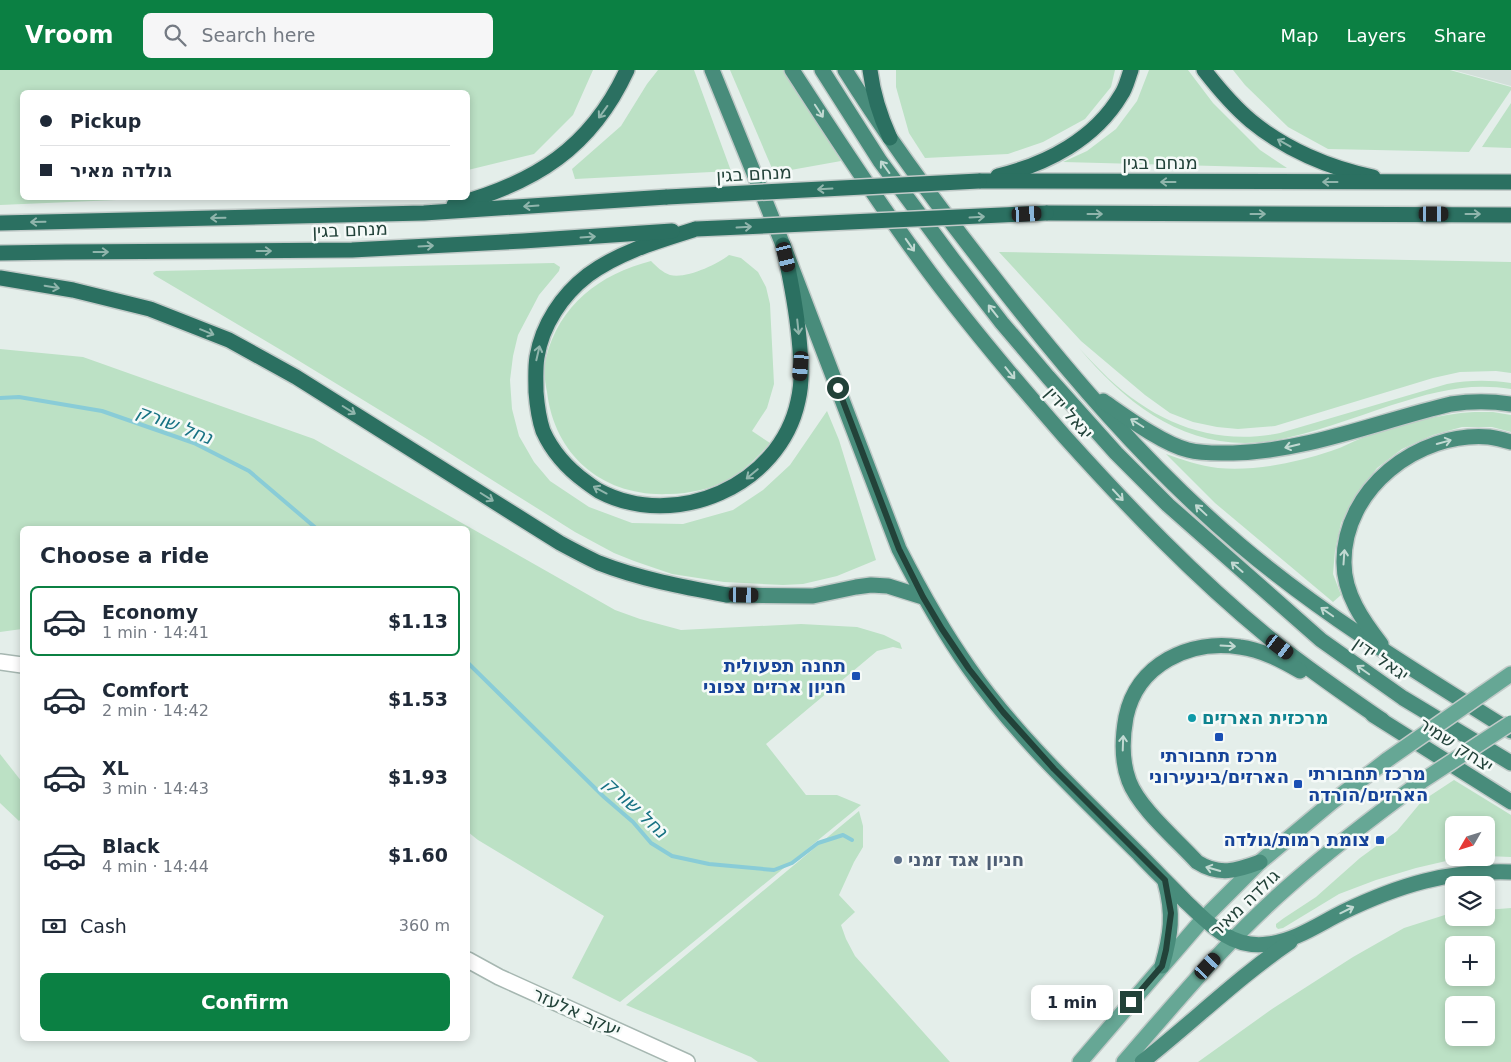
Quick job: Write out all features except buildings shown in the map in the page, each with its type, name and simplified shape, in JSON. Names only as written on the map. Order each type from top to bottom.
[{"type":"highway","points":[[424,213],[462,203],[519,183],[558,160],[590,130],[617,91],[627,70]]},
{"type":"highway","points":[[712,70],[783,245],[899,549],[923,597],[969,669],[1003,712],[1054,769],[1203,919],[1233,940],[1255,945],[1268,944],[1290,939],[1381,894],[1420,881],[1490,871],[1511,872]]},
{"type":"highway","name":"יגאל ידין","points":[[792,70],[842,148],[919,258],[1014,378],[1092,467],[1189,566],[1267,636],[1308,668],[1382,720]]},
{"type":"highway","name":"יגאל ידין","points":[[822,70],[880,160],[954,261],[1002,323],[1116,453],[1168,505],[1321,640],[1403,698]]},
{"type":"highway","points":[[845,70],[937,205],[1028,321],[1088,392],[1163,474],[1240,545],[1313,602],[1396,660],[1511,731]]},
{"type":"highway","points":[[870,70],[872,89],[881,118],[890,138]]},
{"type":"highway","points":[[1021,176],[1085,137],[1104,120],[1122,94],[1131,70]]},
{"type":"highway","points":[[1204,70],[1225,96],[1251,120],[1278,140],[1306,155],[1336,167],[1366,175],[1396,181],[1431,182]]},
{"type":"highway","name":"מנחם בגין","points":[[0,224],[424,213],[667,197],[979,181],[1021,176],[1511,182]]},
{"type":"highway","name":"מנחם בגין","points":[[0,253],[352,250],[696,229],[1046,214],[1511,215]]},
{"type":"highway","points":[[696,229],[638,248],[604,264],[587,276],[570,291],[553,314],[543,335],[537,357],[535,376],[537,407],[543,431],[557,454],[574,473],[598,491],[646,506],[667,506],[708,499],[730,489],[746,480],[764,464],[778,447],[791,426],[799,400],[801,366],[794,298],[783,245]]},
{"type":"highway","points":[[0,278],[74,290],[150,309],[229,340],[296,377],[568,547],[598,562],[640,577],[674,586],[727,595],[812,596],[856,586],[871,585],[888,586],[923,597]]},
{"type":"highway","points":[[1088,392],[1168,442],[1186,450],[1208,453],[1255,452],[1286,448],[1451,404],[1473,401],[1494,401],[1511,404]]},
{"type":"highway","points":[[1396,660],[1383,646],[1356,608],[1346,584],[1344,563],[1346,540],[1354,516],[1363,498],[1376,482],[1395,466],[1432,446],[1467,438],[1489,437],[1511,442]]},
{"type":"highway","points":[[1260,862],[1232,871],[1206,868],[1198,862],[1136,796],[1126,772],[1122,744],[1127,712],[1133,697],[1143,681],[1169,658],[1186,650],[1204,646],[1240,647],[1271,656],[1288,664],[1382,720]]},
{"type":"highway","name":"יצחק שמיר","points":[[1403,698],[1511,763]]},
{"type":"highway","name":"יצחק שמיר","points":[[1382,720],[1511,802]]},
{"type":"highway","points":[[1162,966],[1169,935],[1171,913],[1165,880]]},
{"type":"highway","points":[[1142,1062],[1256,967],[1304,933]]},
{"type":"main road","name":"גולדה מאיר","points":[[1080,1062],[1203,919],[1260,862],[1332,802],[1387,760],[1511,674]]},
{"type":"main road","name":"גולדה מאיר","points":[[1124,1062],[1182,993],[1290,885],[1367,822],[1422,781],[1511,723]]},
{"type":"street","points":[[0,662],[20,665]]},
{"type":"street","name":"יעקב אלעזר","points":[[470,961],[499,977],[687,1062]]},
{"type":"shaded area","points":[[1453,70],[1511,70],[1511,86]]},
{"type":"green space","points":[[0,70],[593,70],[573,115],[534,154],[470,170],[470,90],[20,90],[20,200],[116,200],[0,205]]},
{"type":"green space","points":[[658,70],[694,70],[731,171],[575,179],[572,169],[621,126]]},
{"type":"green space","points":[[730,70],[784,70],[841,161],[774,173]]},
{"type":"green space","points":[[896,70],[1115,70],[1111,87],[1085,119],[1043,142],[1008,154],[925,158],[909,133],[896,87]]},
{"type":"green space","points":[[1149,70],[1188,70],[1213,103],[1260,150],[1287,168],[1063,162],[1087,151],[1116,129],[1137,101]]},
{"type":"green space","points":[[1233,70],[1450,70],[1511,87],[1511,90],[1469,152],[1328,149],[1288,127],[1245,85]]},
{"type":"green space","points":[[1511,103],[1511,148],[1482,147]]},
{"type":"green space","points":[[999,252],[1511,262],[1511,373],[1496,371],[1460,372],[1433,378],[1275,426],[1238,429],[1193,422],[1170,413],[1145,395],[1081,341]]},
{"type":"green space","points":[[729,255],[741,258],[758,272],[766,287],[770,304],[774,384],[767,408],[752,431],[770,443],[737,474],[714,486],[700,490],[669,494],[645,493],[624,488],[604,480],[572,454],[560,436],[552,415],[545,367],[552,339],[561,322],[571,307],[584,294],[615,274],[632,267],[651,261],[662,271],[677,276],[709,267]]},
{"type":"green space","points":[[554,263],[560,267],[559,271],[539,295],[518,335],[510,380],[512,409],[519,436],[534,462],[550,481],[589,507],[632,523],[683,524],[733,510],[763,490],[790,465],[827,411],[839,440],[876,560],[837,576],[803,584],[783,585],[724,582],[672,574],[634,561],[614,553],[575,532],[427,439],[153,273],[156,271]]},
{"type":"green space","points":[[1079,348],[1108,378],[1146,408],[1188,428],[1232,436],[1280,433],[1447,384],[1495,381],[1511,383],[1511,389],[1480,387],[1436,392],[1302,434],[1271,441],[1241,443],[1213,440],[1187,432],[1163,421],[1140,407],[1119,389],[1098,369]]},
{"type":"green space","points":[[0,349],[83,357],[314,439],[467,526],[20,526],[20,629],[0,632]]},
{"type":"green space","points":[[1474,412],[1493,412],[1511,415],[1511,432],[1492,427],[1462,427],[1433,435],[1402,449],[1377,468],[1353,500],[1341,523],[1335,551],[1333,574],[1341,595],[1333,602],[1215,503],[1166,454],[1185,461],[1218,468],[1261,467],[1317,455],[1408,423],[1434,417]]},
{"type":"green space","points":[[470,528],[615,610],[640,619],[681,630],[801,624],[857,627],[884,635],[900,643],[902,649],[893,647],[877,651],[766,744],[806,795],[837,795],[861,805],[620,1002],[572,978],[604,916],[470,834]]},
{"type":"green space","points":[[0,754],[20,779],[20,820],[0,803]]},
{"type":"green space","points":[[1454,780],[1511,815],[1511,857],[1495,856],[1495,816],[1445,816],[1445,861],[1376,880],[1339,894],[1283,928],[1278,929],[1276,927],[1276,924],[1316,897],[1360,858],[1397,831],[1422,801]]},
{"type":"green space","points":[[859,811],[863,826],[863,847],[839,895],[855,912],[841,925],[846,939],[855,956],[950,1062],[758,1062],[751,1057],[626,1005]]},
{"type":"green space","points":[[1511,908],[1511,1062],[1198,1062],[1272,1009],[1353,957],[1404,928],[1445,915],[1445,926],[1495,926],[1495,909]]},
{"type":"waterway","name":"נחל שורק","points":[[0,398],[19,397],[102,411],[194,443],[249,471],[313,526]]},
{"type":"waterway","name":"נחל שורק","points":[[470,665],[604,797],[633,822],[651,843],[672,856],[709,864],[774,870],[792,863],[818,843],[843,835],[852,840]]},
{"type":"place","name":"תחנה תפעולית חניון ארזים צפוני","points":[[856,676]]},
{"type":"place","name":"מרכזית הארזים","points":[[1192,718]]},
{"type":"place","name":"מרכז תחבורתי הארזים/בינעירוני","points":[[1219,737]]},
{"type":"place","name":"מרכז תחבורתי הארזים/הורדה","points":[[1298,784]]},
{"type":"place","name":"צומת רמות/גולדה","points":[[1380,840]]},
{"type":"place","name":"חניון אגד זמני","points":[[898,860]]},
{"type":"route","points":[[838,388],[899,549],[923,597],[942,629],[969,669],[1003,712],[1054,769],[1165,880],[1171,913],[1169,935],[1162,966],[1131,1002]]}]
